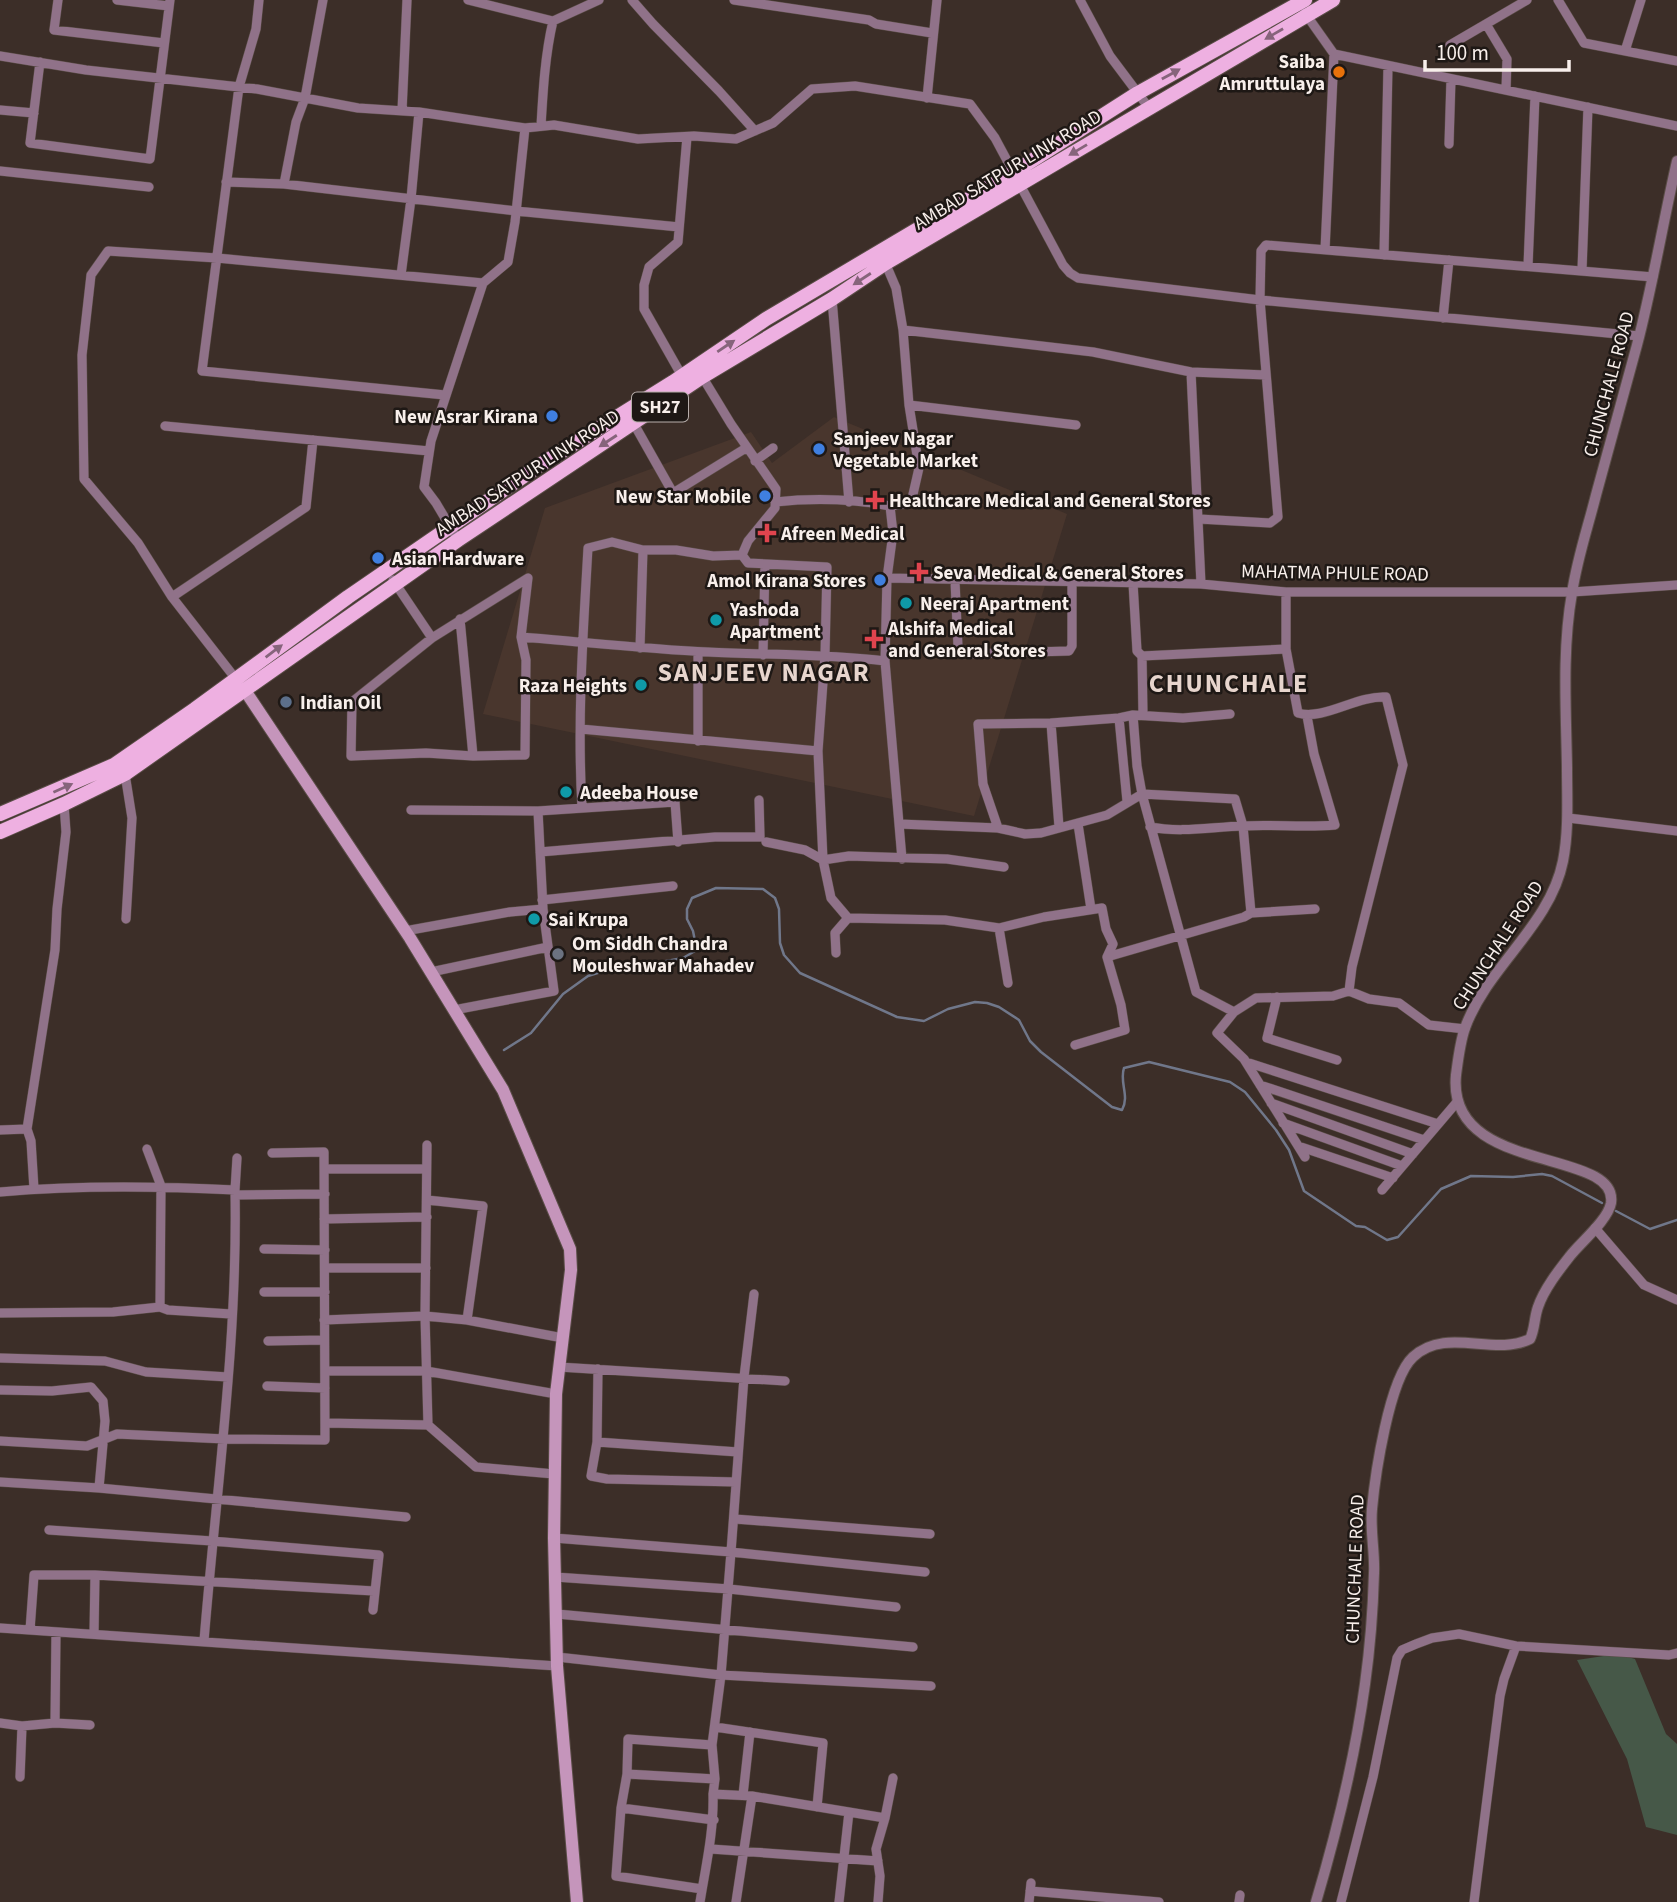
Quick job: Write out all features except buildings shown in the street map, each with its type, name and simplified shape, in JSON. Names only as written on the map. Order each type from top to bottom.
[{"type":"main road","name":"AMBAD SATPUR LINK ROAD","points":[[1018,178],[1138,93],[1304,6],[1333,0]]},
{"type":"main road","name":"AMBAD SATPUR LINK ROAD","points":[[454,533],[634,424],[766,318],[882,257],[1018,178],[1149,108],[1304,6]]},
{"type":"main road","name":"AMBAD SATPUR LINK ROAD","points":[[0,814],[114,765],[240,684],[454,533],[540,465],[682,376],[699,372],[832,299],[882,257]]},
{"type":"main road","name":"AMBAD SATPUR LINK ROAD","points":[[0,832],[125,774],[240,684]]},
{"type":"main road","points":[[240,684],[405,931],[503,1090],[570,1249],[571,1270],[556,1394],[554,1538],[557,1662],[577,1902]]},
{"type":"street","points":[[58,0],[54,30],[164,43]]},
{"type":"street","points":[[40,62],[30,143],[150,159],[170,3],[117,0]]},
{"type":"street","points":[[259,0],[256,29],[239,87],[202,371],[445,395]]},
{"type":"street","points":[[284,184],[296,122],[305,98],[323,0]]},
{"type":"street","points":[[402,111],[407,0]]},
{"type":"street","points":[[468,0],[497,4],[553,21],[599,0]]},
{"type":"street","points":[[632,0],[755,131]]},
{"type":"street","points":[[734,0],[869,20],[876,24],[932,33]]},
{"type":"street","points":[[927,98],[937,0]]},
{"type":"street","points":[[1080,0],[1110,56],[1149,108]]},
{"type":"street","points":[[1450,45],[1516,3],[1527,0]]},
{"type":"street","points":[[1558,0],[1584,43],[1677,61]]},
{"type":"street","points":[[1625,51],[1641,0]]},
{"type":"street","points":[[1304,6],[1334,54],[1325,250]]},
{"type":"street","points":[[541,126],[545,64],[550,50],[548,43],[553,21]]},
{"type":"street","points":[[1486,24],[1507,60],[1506,90]]},
{"type":"street","points":[[1334,54],[1677,126]]},
{"type":"street","points":[[0,56],[86,71],[239,87],[358,108],[419,112],[524,128],[576,128],[638,139],[736,139],[774,123],[812,89],[855,86],[970,104],[995,138],[1063,265],[1073,275],[1260,300],[1639,337]]},
{"type":"street","points":[[1384,255],[1388,65]]},
{"type":"street","points":[[1449,144],[1451,79]]},
{"type":"street","points":[[1528,266],[1535,96]]},
{"type":"street","points":[[1582,270],[1588,107]]},
{"type":"street","points":[[0,110],[34,113]]},
{"type":"street","points":[[401,275],[419,112]]},
{"type":"street","points":[[454,533],[424,487],[429,451],[483,282],[508,262],[524,128]]},
{"type":"street","points":[[682,376],[644,309],[644,285],[649,267],[678,242],[687,137]]},
{"type":"street","name":"CHUNCHALE ROAD","points":[[1316,1902],[1361,1710],[1374,1583],[1372,1508],[1387,1415],[1399,1377],[1413,1357],[1432,1346],[1450,1342],[1506,1345],[1523,1343],[1530,1339],[1539,1303],[1569,1258],[1606,1214],[1611,1202],[1605,1184],[1585,1172],[1528,1154],[1488,1137],[1469,1122],[1457,1102],[1456,1075],[1465,1029],[1491,981],[1550,900],[1563,860],[1568,818],[1566,674],[1572,592],[1639,337],[1674,188],[1677,161]]},
{"type":"street","points":[[0,171],[149,187]]},
{"type":"street","points":[[226,182],[284,184],[679,227]]},
{"type":"street","points":[[1199,519],[1270,523],[1278,517],[1260,300],[1263,247],[1653,277]]},
{"type":"street","points":[[240,684],[172,597],[138,543],[84,479],[82,355],[91,275],[108,251],[483,282]]},
{"type":"street","points":[[775,502],[806,499],[890,506],[911,503],[919,468],[909,405],[903,330],[896,288],[882,257]]},
{"type":"street","points":[[1443,318],[1449,260]]},
{"type":"street","points":[[832,299],[849,502]]},
{"type":"street","points":[[903,330],[1093,352],[1191,372],[1266,375]]},
{"type":"street","points":[[699,372],[755,461],[776,489],[775,508],[748,541],[742,555]]},
{"type":"street","points":[[1191,372],[1201,584]]},
{"type":"street","points":[[909,405],[1076,425]]},
{"type":"street","points":[[634,424],[673,493],[747,448]]},
{"type":"street","points":[[165,426],[429,451]]},
{"type":"street","points":[[172,597],[306,506],[313,440]]},
{"type":"street","points":[[755,461],[773,447]]},
{"type":"street","points":[[890,506],[893,533],[887,578],[885,661],[902,859]]},
{"type":"street","points":[[582,807],[582,641],[588,548],[612,542],[643,550],[676,550],[713,556],[742,555]]},
{"type":"street","points":[[640,648],[643,550]]},
{"type":"street","points":[[742,555],[748,563],[827,567],[825,655],[818,751],[823,860],[831,898],[848,918],[946,920],[999,928],[1017,922],[1102,908],[1106,929],[1114,944],[1107,957],[1121,1005],[1125,1030],[1075,1045]]},
{"type":"street","points":[[763,655],[765,564]]},
{"type":"street","points":[[391,577],[432,638]]},
{"type":"street","points":[[528,578],[521,637],[526,660],[525,755],[426,753],[351,756],[352,702],[432,638],[528,578]]},
{"type":"street","name":"MAHATMA PHULE ROAD","points":[[887,578],[1201,584],[1286,592],[1572,592],[1677,585]]},
{"type":"street","points":[[955,581],[958,649],[964,653],[1069,651],[1072,646],[1072,582]]},
{"type":"street","points":[[1133,583],[1137,651],[1142,656],[1286,649]]},
{"type":"street","points":[[1286,592],[1286,649],[1298,713],[1307,716],[1359,700],[1386,697],[1404,765],[1352,967],[1349,991]]},
{"type":"street","points":[[460,619],[473,756]]},
{"type":"street","points":[[521,637],[698,652],[825,655],[885,661]]},
{"type":"street","points":[[698,652],[698,741]]},
{"type":"street","points":[[1142,656],[1137,766],[1150,827],[1196,992],[1234,1012]]},
{"type":"street","points":[[998,828],[983,784],[978,724],[1051,723],[1138,715],[1183,718],[1230,714]]},
{"type":"street","points":[[1150,827],[1170,831],[1243,826],[1335,825],[1314,754],[1307,716]]},
{"type":"street","points":[[1119,718],[1127,801]]},
{"type":"street","points":[[1051,723],[1059,827]]},
{"type":"street","points":[[581,729],[818,751]]},
{"type":"street","points":[[125,774],[132,818],[126,919]]},
{"type":"street","points":[[900,824],[998,828],[1025,834],[1041,834],[1107,815],[1142,793],[1235,799],[1243,826],[1251,913]]},
{"type":"street","points":[[540,852],[715,837],[760,837],[759,800]]},
{"type":"street","points":[[411,810],[538,811],[675,802],[678,842]]},
{"type":"street","points":[[34,1189],[31,1141],[27,1129],[55,950],[66,832],[64,804]]},
{"type":"street","points":[[454,1010],[554,991],[542,904],[538,811]]},
{"type":"street","points":[[1568,818],[1677,831]]},
{"type":"street","points":[[1078,824],[1091,909]]},
{"type":"street","points":[[766,842],[805,850],[823,860],[849,856],[884,856],[902,859],[947,859],[1004,867]]},
{"type":"street","points":[[405,931],[542,904],[673,886]]},
{"type":"street","points":[[1107,957],[1251,913],[1315,909]]},
{"type":"street","points":[[836,953],[835,933],[848,918]]},
{"type":"street","points":[[999,928],[1008,983]]},
{"type":"street","points":[[431,972],[548,947]]},
{"type":"street","points":[[1305,1157],[1246,1062],[1217,1033],[1234,1012],[1256,998],[1333,996],[1349,991],[1369,999],[1399,1003],[1430,1026],[1465,1029]]},
{"type":"street","points":[[1277,997],[1267,1038],[1337,1060]]},
{"type":"street","points":[[1246,1062],[1438,1124]]},
{"type":"street","points":[[1260,1085],[1424,1140]]},
{"type":"street","points":[[1382,1190],[1457,1102]]},
{"type":"street","points":[[1271,1103],[1413,1154]]},
{"type":"street","points":[[1283,1123],[1402,1166]]},
{"type":"street","points":[[0,1130],[27,1129]]},
{"type":"street","points":[[427,1145],[425,1316],[428,1425]]},
{"type":"street","points":[[1298,1146],[1392,1178]]},
{"type":"street","points":[[147,1149],[161,1186],[160,1307]]},
{"type":"street","points":[[0,1441],[87,1446],[117,1434],[325,1440],[324,1152],[272,1153]]},
{"type":"street","points":[[204,1641],[216,1501],[225,1439],[237,1158]]},
{"type":"street","points":[[325,1169],[426,1169]]},
{"type":"street","points":[[0,1192],[58,1186],[161,1186],[235,1192],[325,1194]]},
{"type":"street","points":[[427,1200],[483,1206],[467,1320]]},
{"type":"street","points":[[324,1219],[427,1217]]},
{"type":"street","points":[[1595,1227],[1644,1286],[1677,1300]]},
{"type":"street","points":[[264,1249],[325,1250]]},
{"type":"street","points":[[325,1268],[426,1268]]},
{"type":"street","points":[[264,1292],[325,1292]]},
{"type":"street","points":[[700,1902],[714,1821],[715,1779],[712,1745],[726,1629],[744,1377],[754,1294]]},
{"type":"street","points":[[0,1313],[113,1312],[160,1307],[168,1310],[231,1314]]},
{"type":"street","points":[[324,1320],[425,1316],[467,1320],[563,1338]]},
{"type":"street","points":[[268,1340],[324,1340]]},
{"type":"street","points":[[0,1358],[105,1361],[146,1372],[229,1377]]},
{"type":"street","points":[[559,1367],[785,1381]]},
{"type":"street","points":[[598,1369],[597,1442],[591,1476],[607,1479],[736,1482]]},
{"type":"street","points":[[326,1371],[426,1371],[556,1394]]},
{"type":"street","points":[[267,1386],[325,1388]]},
{"type":"street","points":[[0,1390],[52,1391],[91,1387],[103,1401],[105,1421],[99,1488]]},
{"type":"street","points":[[326,1423],[428,1425],[476,1467],[554,1474]]},
{"type":"street","points":[[597,1442],[738,1452]]},
{"type":"street","points":[[0,1482],[99,1488],[406,1517]]},
{"type":"street","points":[[735,1519],[930,1534]]},
{"type":"street","points":[[49,1530],[379,1555],[373,1610]]},
{"type":"street","points":[[554,1538],[731,1552],[925,1572]]},
{"type":"street","points":[[30,1630],[34,1574],[95,1574],[374,1591]]},
{"type":"street","points":[[94,1634],[95,1574]]},
{"type":"street","points":[[555,1577],[729,1589],[895,1607]]},
{"type":"street","points":[[557,1614],[913,1647]]},
{"type":"street","points":[[0,1628],[931,1686]]},
{"type":"street","points":[[55,1723],[56,1632]]},
{"type":"street","points":[[1341,1902],[1373,1777],[1397,1658],[1402,1650],[1432,1639],[1459,1634],[1516,1646],[1669,1655],[1677,1653]]},
{"type":"street","points":[[1474,1902],[1500,1696],[1516,1646]]},
{"type":"street","points":[[0,1723],[22,1726],[55,1723],[90,1725]]},
{"type":"street","points":[[20,1777],[22,1726]]},
{"type":"street","points":[[716,1727],[823,1743],[817,1807]]},
{"type":"street","points":[[736,1902],[743,1852],[750,1732]]},
{"type":"street","points":[[702,1889],[615,1876],[627,1774],[628,1739],[712,1745]]},
{"type":"street","points":[[627,1774],[715,1779]]},
{"type":"street","points":[[878,1902],[876,1849],[892,1778]]},
{"type":"street","points":[[713,1794],[747,1795],[885,1818]]},
{"type":"street","points":[[621,1808],[714,1821]]},
{"type":"street","points":[[839,1902],[849,1812]]},
{"type":"street","points":[[710,1849],[878,1861]]},
{"type":"street","points":[[1029,1902],[1031,1887],[1159,1902]]},
{"type":"shaded area","points":[[834,417],[1067,514],[974,816],[483,714],[545,508],[751,432],[772,463]]},
{"type":"green space","points":[[1617,1654],[1635,1659],[1666,1734],[1677,1744],[1677,1835],[1646,1827],[1627,1759],[1577,1660]]},
{"type":"waterway","points":[[504,1050],[531,1033],[563,994],[588,976],[626,964],[683,958],[695,951],[693,931],[687,919],[687,909],[692,898],[716,888],[763,889],[775,898],[779,909],[780,943],[784,955],[800,973],[897,1017],[924,1021],[948,1009],[975,1002],[999,1007],[1019,1020],[1030,1041],[1041,1052],[1112,1107],[1122,1110],[1124,1105],[1124,1068],[1149,1062],[1230,1082],[1245,1092],[1276,1130],[1289,1150],[1304,1191],[1356,1226],[1365,1227],[1387,1240],[1398,1237],[1441,1189],[1471,1176],[1552,1176],[1602,1203]]},
{"type":"waterway","points":[[1616,1211],[1650,1229],[1677,1220]]},
{"type":"place","name":"Saiba Amruttulaya","points":[[1339,72]]},
{"type":"place","name":"New Asrar Kirana","points":[[552,416]]},
{"type":"place","name":"Sanjeev Nagar Vegetable Market","points":[[819,449]]},
{"type":"place","name":"New Star Mobile","points":[[765,496]]},
{"type":"place","name":"Healthcare Medical and General Stores","points":[[875,500]]},
{"type":"place","name":"Afreen Medical","points":[[767,533]]},
{"type":"place","name":"Asian Hardware","points":[[378,558]]},
{"type":"place","name":"Seva Medical & General Stores","points":[[919,572]]},
{"type":"place","name":"Amol Kirana Stores","points":[[880,580]]},
{"type":"place","name":"Neeraj Apartment","points":[[906,603]]},
{"type":"place","name":"Yashoda Apartment","points":[[716,620]]},
{"type":"place","name":"Alshifa Medical and General Stores","points":[[874,639]]},
{"type":"place","name":"Raza Heights","points":[[641,685]]},
{"type":"place","name":"Indian Oil","points":[[286,702]]},
{"type":"place","name":"Adeeba House","points":[[566,792]]},
{"type":"place","name":"Sai Krupa","points":[[534,919]]},
{"type":"place","name":"Om Siddh Chandra Mouleshwar Mahadev","points":[[558,954]]},
{"type":"district","name":"SANJEEV NAGAR","points":[[764,672]]},
{"type":"district","name":"CHUNCHALE","points":[[1229,683]]}]
